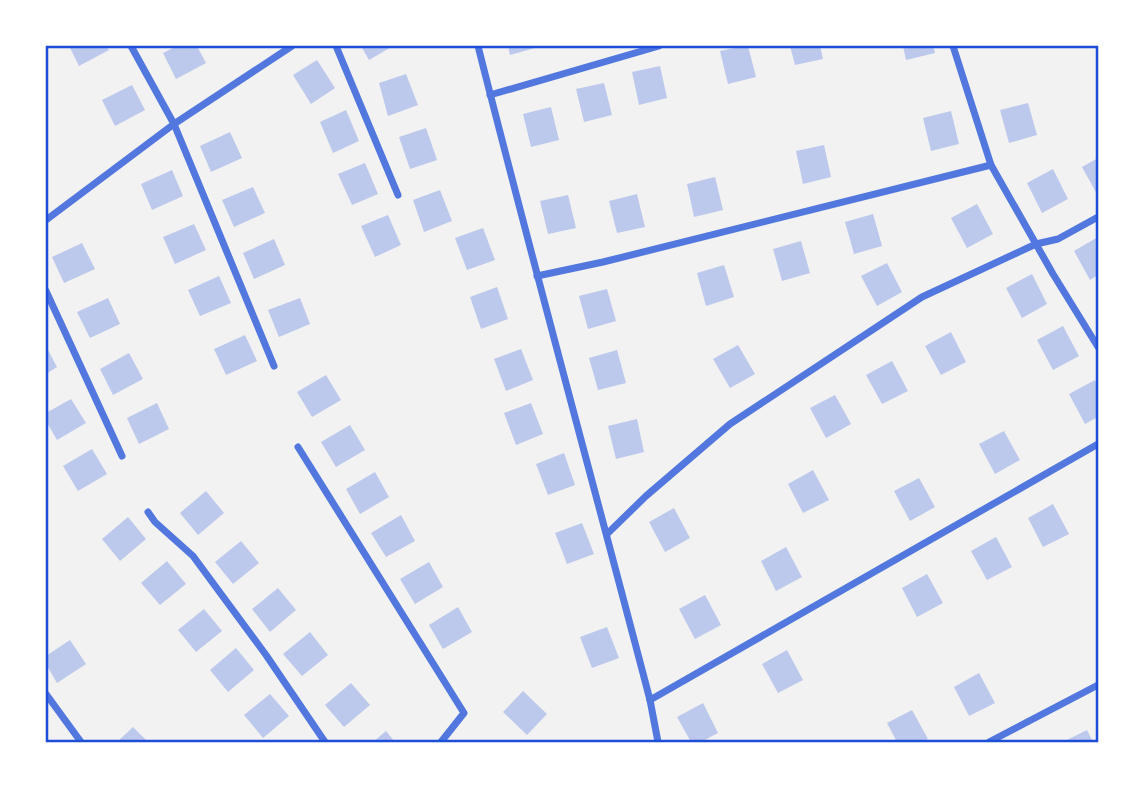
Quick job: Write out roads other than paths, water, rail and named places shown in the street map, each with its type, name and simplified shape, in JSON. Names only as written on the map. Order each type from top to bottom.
[{"type":"street","points":[[131,46],[174,124],[274,366]]},
{"type":"street","points":[[46,220],[174,124],[292,46]]},
{"type":"street","points":[[337,46],[398,195]]},
{"type":"street","points":[[478,46],[650,700],[658,743]]},
{"type":"street","points":[[490,95],[659,46]]},
{"type":"street","points":[[953,46],[991,165],[1052,274],[1098,347]]},
{"type":"street","points":[[537,276],[991,165]]},
{"type":"street","points":[[607,534],[646,496],[730,424],[922,297],[1036,244],[1058,239],[1098,217]]},
{"type":"street","points":[[46,291],[122,456]]},
{"type":"street","points":[[650,700],[1098,444]]},
{"type":"street","points":[[298,447],[464,713],[441,743]]},
{"type":"street","points":[[148,512],[155,522],[193,556],[266,655],[325,743]]},
{"type":"street","points":[[989,743],[1098,685]]},
{"type":"street","points":[[46,694],[81,743]]}]
